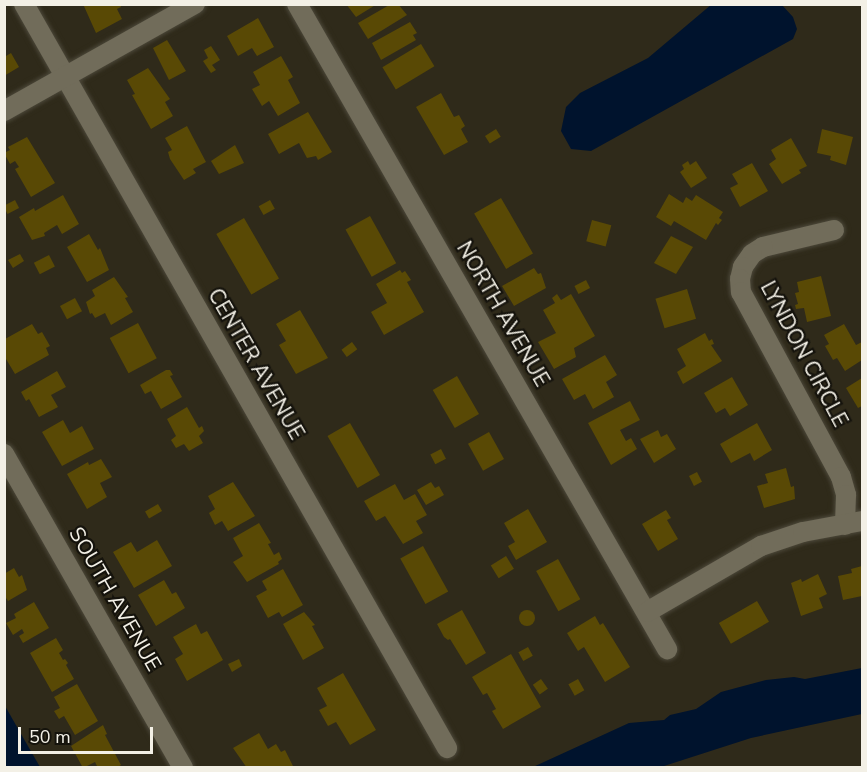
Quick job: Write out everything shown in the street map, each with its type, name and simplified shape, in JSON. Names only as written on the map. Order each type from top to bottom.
[{"type":"street","name":"CENTER AVENUE","points":[[24,4],[447,748]]},
{"type":"street","points":[[4,111],[195,4]]},
{"type":"street","name":"NORTH AVENUE","points":[[297,4],[667,649]]},
{"type":"street","name":"LYNDON CIRCLE","points":[[834,230],[763,247],[747,260],[740,279],[741,292],[841,477],[854,523]]},
{"type":"street","name":"SOUTH AVENUE","points":[[4,454],[183,768]]},
{"type":"street","points":[[647,612],[761,546],[795,534],[854,523]]},
{"type":"water","points":[[712,4],[782,5],[793,17],[797,29],[793,39],[591,151],[571,149],[561,131],[566,107],[580,93],[648,58]]},
{"type":"water","points":[[862,668],[862,714],[751,738],[661,767],[533,767],[629,723],[664,720],[670,715],[696,709],[721,692],[766,680],[794,677],[805,679]]},
{"type":"water","points":[[5,706],[40,767],[5,767]]},
{"type":"building","points":[[83,4],[120,4],[121,7],[117,9],[122,19],[96,33]]},
{"type":"building","points":[[346,4],[377,4],[356,17]]},
{"type":"building","points":[[391,4],[398,4],[407,15],[368,39],[358,23]]},
{"type":"building","points":[[258,18],[274,47],[257,56],[252,48],[238,56],[227,36]]},
{"type":"building","points":[[410,22],[417,33],[413,35],[416,40],[381,60],[372,43]]},
{"type":"building","points":[[167,40],[186,71],[169,80],[153,48]]},
{"type":"building","points":[[421,44],[434,66],[396,89],[382,67]]},
{"type":"building","points":[[211,46],[220,60],[212,65],[216,70],[211,73],[203,61],[208,58],[204,50]]},
{"type":"building","points":[[4,52],[6,56],[11,53],[19,67],[4,76]]},
{"type":"building","points":[[281,56],[293,77],[288,80],[300,103],[278,116],[269,101],[262,106],[252,89],[260,85],[253,72]]},
{"type":"building","points":[[148,68],[170,99],[165,102],[173,116],[151,129],[132,95],[135,94],[127,80]]},
{"type":"building","points":[[441,93],[454,117],[459,115],[465,126],[461,129],[468,142],[444,155],[416,107]]},
{"type":"building","points":[[308,112],[332,152],[318,160],[316,156],[307,158],[299,143],[279,154],[268,134]]},
{"type":"building","points":[[187,126],[206,162],[193,169],[196,173],[184,180],[170,159],[168,152],[172,150],[165,138]]},
{"type":"building","points":[[496,129],[501,137],[490,144],[485,136]]},
{"type":"building","points":[[822,129],[853,137],[846,165],[830,160],[831,156],[817,153]]},
{"type":"building","points":[[27,137],[55,183],[31,197],[15,169],[19,167],[15,161],[10,164],[4,153],[10,150],[8,147]]},
{"type":"building","points":[[791,138],[807,166],[799,170],[801,173],[782,184],[769,164],[776,159],[771,150]]},
{"type":"building","points":[[235,145],[244,163],[219,174],[211,161]]},
{"type":"building","points":[[688,161],[690,165],[696,161],[707,178],[691,188],[680,172],[684,169],[682,165]]},
{"type":"building","points":[[752,163],[768,191],[740,207],[730,188],[738,184],[732,174]]},
{"type":"building","points":[[669,194],[683,203],[686,197],[692,201],[696,195],[723,212],[719,218],[722,220],[718,225],[716,223],[706,240],[674,221],[671,226],[656,217]]},
{"type":"building","points":[[63,195],[79,224],[62,234],[57,225],[44,233],[45,236],[32,240],[19,217]]},
{"type":"building","points":[[501,198],[533,253],[506,269],[474,214]]},
{"type":"building","points":[[15,200],[19,208],[8,214],[4,206]]},
{"type":"building","points":[[270,200],[275,209],[263,215],[259,206]]},
{"type":"building","points":[[370,216],[396,263],[372,277],[346,230]]},
{"type":"building","points":[[244,218],[279,279],[251,295],[216,234]]},
{"type":"building","points":[[592,220],[611,225],[606,246],[586,241]]},
{"type":"building","points":[[89,234],[98,250],[100,248],[109,270],[87,282],[67,247]]},
{"type":"building","points":[[671,236],[693,247],[676,274],[654,263]]},
{"type":"building","points":[[20,254],[24,261],[13,268],[8,260]]},
{"type":"building","points":[[49,255],[55,267],[40,274],[34,263]]},
{"type":"building","points":[[534,268],[538,274],[541,273],[546,288],[514,306],[502,286]]},
{"type":"building","points":[[400,270],[402,273],[405,271],[411,280],[407,282],[424,312],[384,335],[371,312],[387,303],[376,284]]},
{"type":"building","points":[[821,276],[831,316],[807,322],[804,308],[796,309],[795,305],[798,304],[795,293],[799,292],[797,282]]},
{"type":"building","points":[[114,277],[128,297],[125,298],[133,312],[111,325],[105,313],[95,318],[92,313],[90,314],[86,302],[95,296],[92,290]]},
{"type":"building","points":[[586,280],[590,288],[579,294],[574,286]]},
{"type":"building","points":[[687,289],[696,319],[665,328],[655,299]]},
{"type":"building","points":[[557,294],[561,300],[571,294],[595,336],[574,348],[576,357],[554,369],[538,342],[556,333],[543,310],[555,303],[552,298]]},
{"type":"building","points":[[75,298],[82,311],[67,319],[60,306]]},
{"type":"building","points":[[300,310],[328,358],[296,374],[279,345],[286,341],[276,324]]},
{"type":"building","points":[[138,323],[157,358],[129,373],[110,338]]},
{"type":"building","points":[[32,324],[38,334],[42,332],[50,346],[46,348],[49,355],[15,374],[5,360],[5,339]]},
{"type":"building","points":[[844,324],[856,345],[862,342],[862,360],[845,371],[837,358],[833,360],[825,346],[829,344],[824,335]]},
{"type":"building","points":[[705,333],[709,341],[712,339],[714,344],[711,345],[722,361],[683,384],[677,372],[686,366],[677,349]]},
{"type":"building","points":[[352,342],[357,349],[347,357],[341,350]]},
{"type":"building","points":[[605,355],[617,375],[606,382],[614,397],[593,409],[585,394],[574,400],[562,379]]},
{"type":"building","points":[[170,370],[173,375],[170,376],[182,397],[161,409],[151,391],[145,394],[140,385]]},
{"type":"building","points":[[57,371],[66,387],[51,395],[58,407],[39,417],[29,399],[26,401],[21,392]]},
{"type":"building","points":[[457,376],[479,414],[455,428],[433,390]]},
{"type":"building","points":[[732,377],[748,405],[730,416],[725,408],[716,413],[704,393]]},
{"type":"building","points":[[862,378],[862,406],[858,408],[846,388]]},
{"type":"building","points":[[630,401],[640,420],[620,430],[626,441],[631,438],[637,449],[611,465],[588,423]]},
{"type":"building","points":[[187,407],[199,428],[202,426],[204,431],[199,436],[203,443],[189,451],[184,444],[176,448],[171,440],[176,436],[167,419]]},
{"type":"building","points":[[63,420],[70,433],[82,426],[94,449],[62,466],[42,432]]},
{"type":"building","points":[[350,423],[380,475],[357,488],[327,436]]},
{"type":"building","points":[[757,423],[772,450],[754,461],[750,453],[731,463],[720,444]]},
{"type":"building","points":[[658,430],[661,437],[667,434],[676,449],[654,463],[640,439]]},
{"type":"building","points":[[489,432],[504,459],[483,471],[468,444]]},
{"type":"building","points":[[441,449],[446,459],[435,464],[430,454]]},
{"type":"building","points":[[101,459],[112,477],[100,483],[107,497],[87,509],[67,474],[88,462],[89,465]]},
{"type":"building","points":[[786,468],[791,487],[794,486],[795,499],[764,508],[757,486],[768,483],[765,474]]},
{"type":"building","points":[[697,472],[702,482],[694,486],[689,476]]},
{"type":"building","points":[[233,482],[255,516],[228,531],[222,521],[215,525],[209,513],[215,509],[208,496]]},
{"type":"building","points":[[431,482],[435,488],[439,486],[444,495],[426,505],[417,490]]},
{"type":"building","points":[[395,484],[404,500],[415,494],[427,515],[416,521],[423,533],[403,544],[385,516],[376,521],[364,501]]},
{"type":"building","points":[[158,504],[162,511],[149,518],[145,512]]},
{"type":"building","points":[[528,509],[547,542],[516,560],[508,546],[515,542],[504,523]]},
{"type":"building","points":[[666,510],[671,518],[667,520],[678,539],[658,551],[642,524]]},
{"type":"building","points":[[259,523],[271,543],[268,544],[274,555],[279,552],[282,559],[278,562],[279,564],[247,582],[233,562],[243,556],[233,538]]},
{"type":"building","points":[[157,540],[172,566],[134,588],[113,552],[131,542],[137,552]]},
{"type":"building","points":[[423,546],[448,591],[425,604],[400,559]]},
{"type":"building","points":[[506,556],[514,569],[499,578],[491,566]]},
{"type":"building","points":[[558,559],[580,599],[558,611],[536,571]]},
{"type":"building","points":[[862,566],[862,596],[843,600],[838,576],[852,573],[851,569]]},
{"type":"building","points":[[14,568],[19,577],[22,575],[27,590],[8,601],[4,595],[4,574]]},
{"type":"building","points":[[283,569],[303,605],[282,617],[279,612],[268,618],[256,596],[267,590],[262,581]]},
{"type":"building","points":[[818,574],[827,594],[819,598],[823,608],[801,616],[791,583],[801,579],[802,582]]},
{"type":"building","points":[[164,580],[172,594],[176,592],[185,608],[156,626],[138,595]]},
{"type":"building","points":[[757,601],[769,622],[731,644],[719,623]]},
{"type":"building","points":[[34,602],[49,628],[23,643],[19,636],[24,633],[22,629],[13,635],[6,623],[16,618],[14,614]]},
{"type":"building","points":[[462,610],[486,653],[466,665],[450,639],[444,637],[437,624]]},
{"type":"building","points":[[527,610],[535,618],[527,626],[519,618]]},
{"type":"building","points":[[304,612],[315,625],[312,626],[324,648],[303,660],[283,624]]},
{"type":"building","points":[[595,616],[600,625],[603,623],[630,667],[605,682],[584,647],[578,651],[567,633]]},
{"type":"building","points":[[196,624],[201,634],[207,631],[223,660],[187,681],[175,659],[183,654],[173,637]]},
{"type":"building","points":[[56,638],[63,650],[59,653],[68,663],[66,665],[74,679],[52,692],[30,653]]},
{"type":"building","points":[[528,647],[533,656],[523,661],[518,652]]},
{"type":"building","points":[[511,654],[541,707],[503,729],[492,711],[496,709],[487,693],[483,695],[472,677]]},
{"type":"building","points":[[239,659],[242,666],[232,672],[228,664]]},
{"type":"building","points":[[343,673],[376,730],[350,745],[336,722],[328,726],[319,710],[327,706],[317,688]]},
{"type":"building","points":[[541,679],[548,689],[540,695],[533,685]]},
{"type":"building","points":[[578,679],[584,690],[575,696],[568,684]]},
{"type":"building","points":[[77,684],[98,721],[75,735],[64,716],[59,719],[54,711],[60,708],[54,697]]},
{"type":"building","points":[[103,725],[107,734],[105,735],[121,765],[116,768],[98,768],[95,762],[83,768],[71,746]]},
{"type":"building","points":[[259,733],[268,749],[276,744],[281,752],[285,750],[294,768],[247,768],[233,748]]}]
